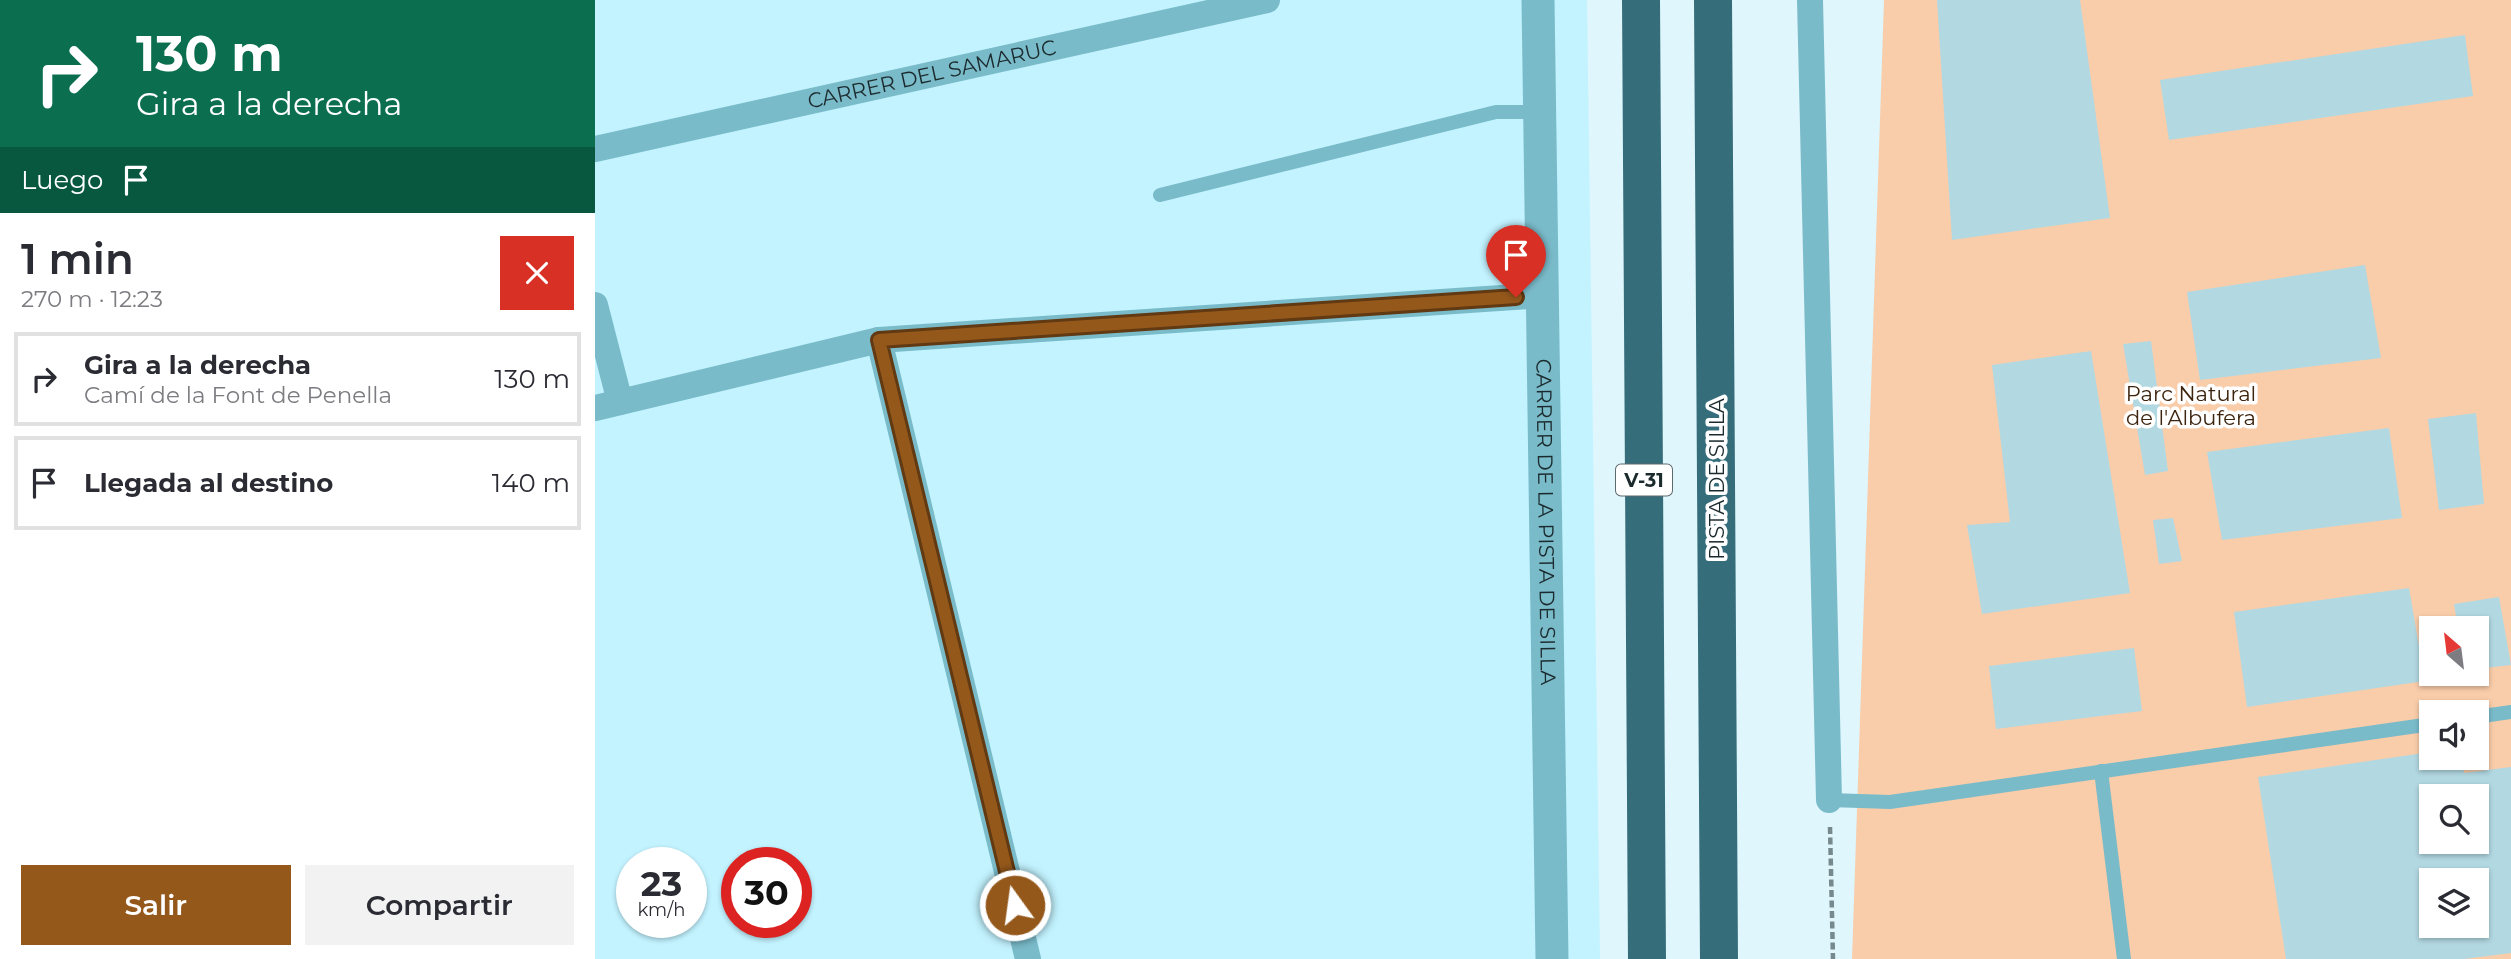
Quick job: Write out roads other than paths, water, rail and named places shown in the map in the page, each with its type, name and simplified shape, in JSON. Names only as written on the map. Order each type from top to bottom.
[{"type":"highway","name":"V-31","points":[[1641,0],[1647,959]]},
{"type":"highway","name":"PISTA DE SILLA","points":[[1713,0],[1719,959]]},
{"type":"street","name":"CARRER DEL SAMARUC","points":[[595,149],[1267,0]]},
{"type":"street","name":"CARRER DE LA PISTA DE SILLA","points":[[1538,0],[1552,959]]},
{"type":"street","points":[[1810,0],[1829,800]]},
{"type":"street","points":[[595,306],[607,405],[879,340],[1544,295]]},
{"type":"street","points":[[879,340],[1028,959]]},
{"type":"lane","points":[[1160,195],[1496,112],[1540,112]]},
{"type":"lane","points":[[2489,715],[2511,712]]},
{"type":"lane","points":[[1829,800],[1890,802],[2419,725]]},
{"type":"lane","points":[[2101,771],[2124,959]]},
{"type":"park label","name":"Parc Natural de l'Albufera","points":[[2191,406]]}]
